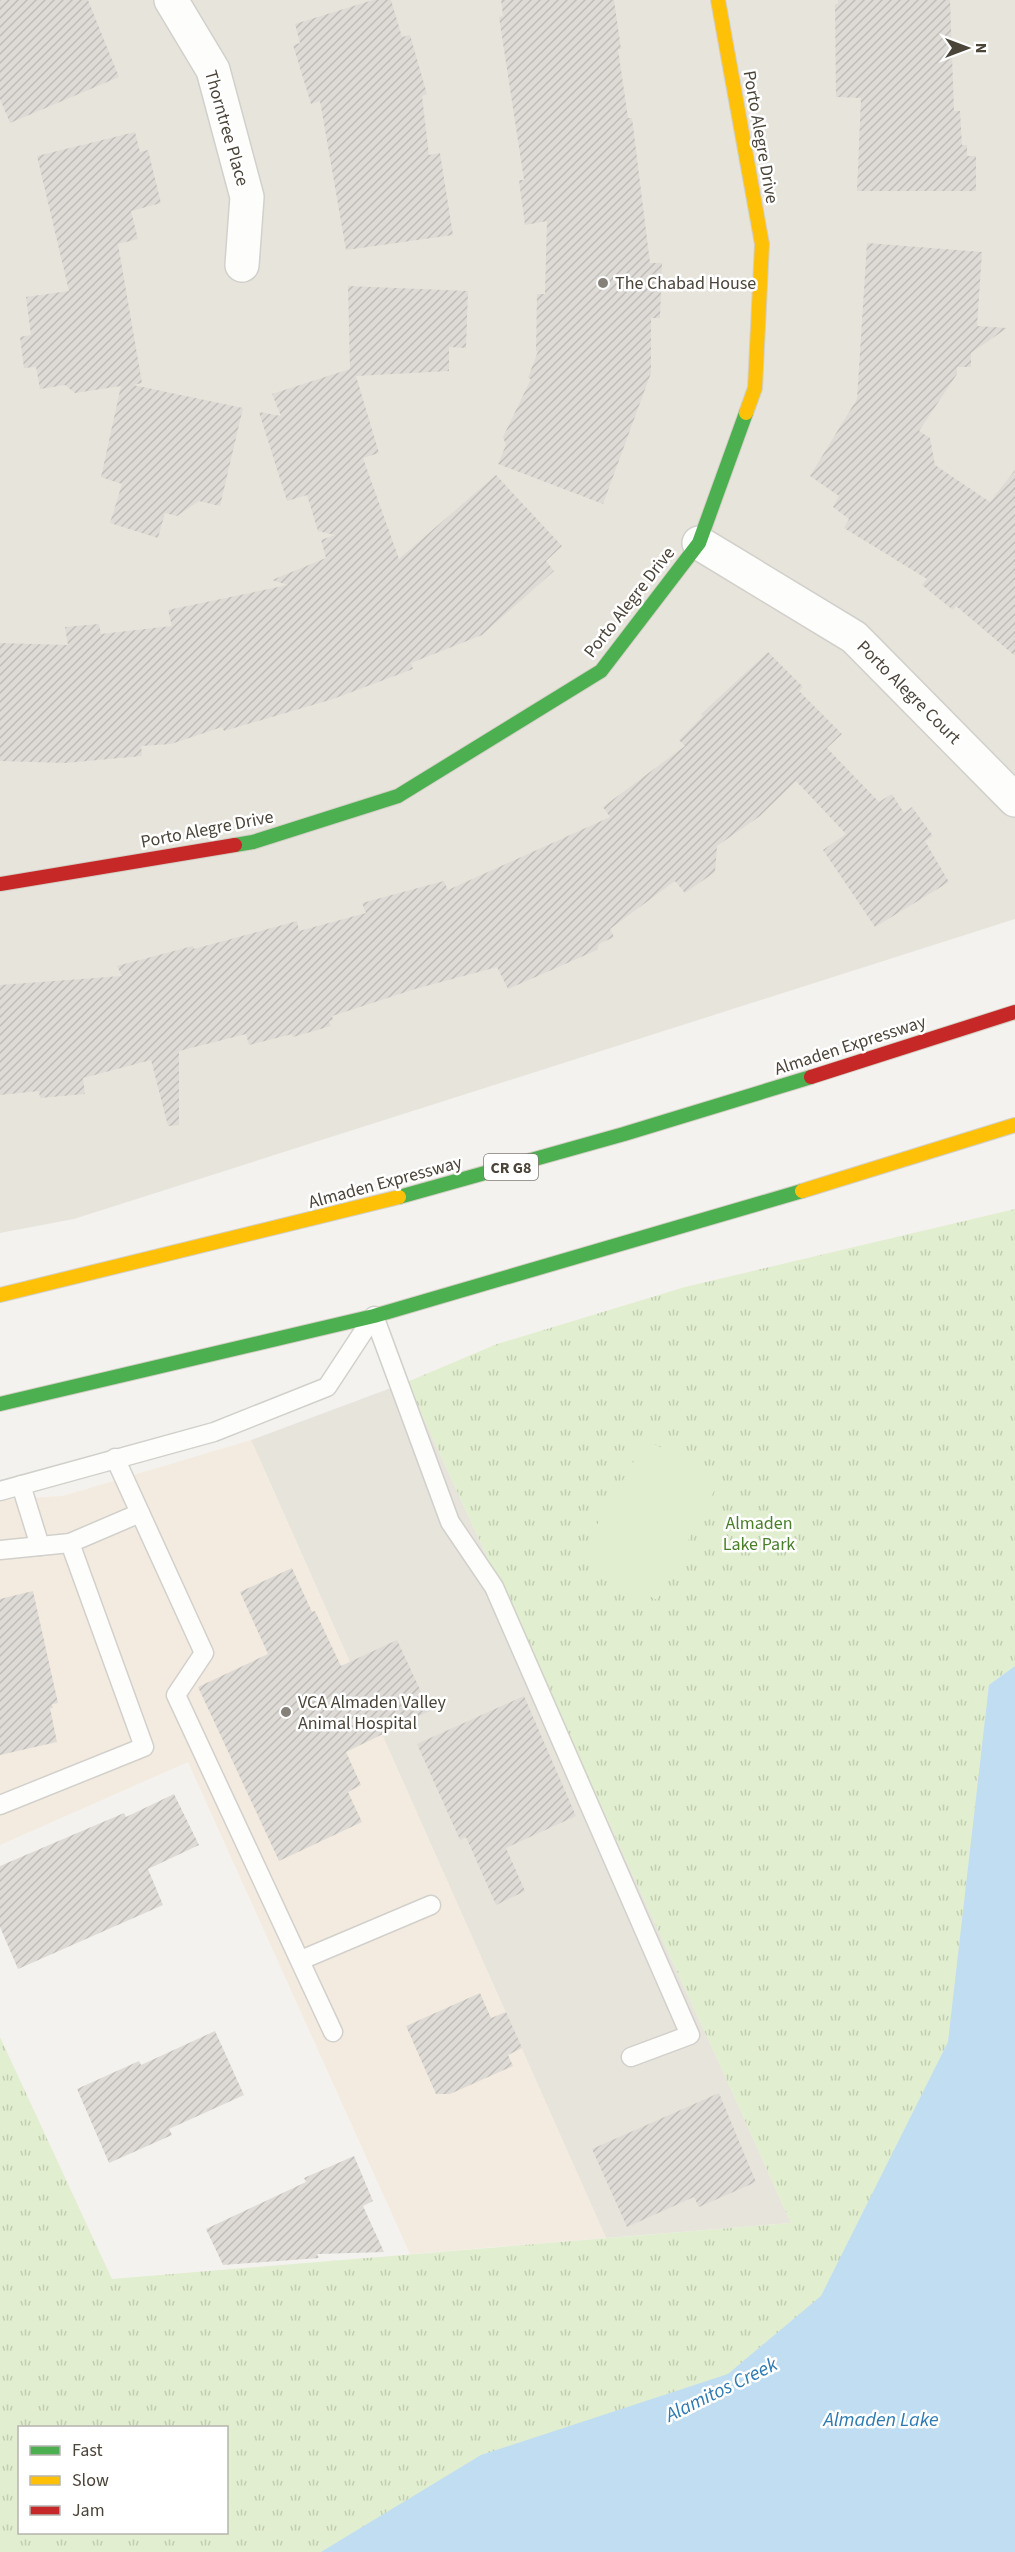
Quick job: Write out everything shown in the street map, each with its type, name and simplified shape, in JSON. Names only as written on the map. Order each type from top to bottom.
[{"type":"main road","name":"Porto Alegre Drive","points":[[0,884],[253,842],[398,796],[601,671],[699,543],[755,388],[762,244],[718,0]]},
{"type":"main road","name":"Almaden Expressway","points":[[0,1296],[211,1246],[495,1172],[776,1088],[1015,1012]]},
{"type":"main road","points":[[0,1404],[374,1316],[803,1191],[1015,1125]]},
{"type":"street","name":"Thorntree Place","points":[[171,0],[213,70],[247,197],[242,265]]},
{"type":"street","name":"Porto Alegre Court","points":[[699,543],[854,637],[1015,800]]},
{"type":"lane","points":[[0,1491],[214,1432],[327,1387],[374,1316]]},
{"type":"lane","points":[[374,1316],[450,1522],[494,1587],[690,2035],[631,2057]]},
{"type":"lane","points":[[115,1458],[204,1653],[177,1695],[302,1960],[333,2032]]},
{"type":"lane","points":[[21,1485],[40,1546]]},
{"type":"lane","points":[[0,1550],[70,1543],[140,1513]]},
{"type":"lane","points":[[0,1805],[144,1746],[70,1543]]},
{"type":"lane","points":[[302,1960],[431,1905]]},
{"type":"shaded area","points":[[0,0],[1015,0],[1015,919],[74,1219],[0,1233]]},
{"type":"shaded area","points":[[407,1382],[791,2223],[606,2238],[251,1440]]},
{"type":"shaded area","points":[[251,1440],[606,2238],[410,2254],[188,1762],[0,1845],[0,1500],[63,1496]]},
{"type":"green space","name":"Almaden Lake Park","points":[[1015,1209],[1015,2552],[0,2552],[0,2037],[112,2279],[791,2223],[407,1382],[497,1344],[685,1287]]},
{"type":"green space","points":[[646,1440],[721,1478],[657,1600],[578,1558]]},
{"type":"water","name":"Almaden Lake","points":[[1015,1666],[1015,2552],[321,2552],[481,2455],[728,2374],[821,2296],[948,2042],[989,1685]]},
{"type":"building","points":[[0,0],[88,0],[119,77],[10,123],[0,99]]},
{"type":"building","points":[[373,0],[391,0],[402,37],[410,35],[427,94],[422,96],[429,155],[440,153],[453,235],[346,250],[320,101],[311,104],[293,45],[300,43],[295,24]]},
{"type":"building","points":[[501,0],[614,0],[621,49],[618,49],[628,118],[632,118],[650,263],[662,263],[660,318],[651,318],[651,373],[603,504],[498,464],[506,445],[503,437],[531,379],[528,378],[538,351],[536,351],[537,294],[545,294],[547,221],[525,225],[519,180],[524,180],[499,17],[503,16]]},
{"type":"building","points":[[838,0],[950,0],[954,111],[960,111],[962,145],[967,145],[967,156],[976,156],[976,191],[857,191],[861,98],[836,97],[835,4],[838,4]]},
{"type":"building","points":[[135,132],[140,152],[148,150],[161,203],[131,211],[138,239],[118,244],[142,383],[133,385],[243,408],[220,506],[199,501],[177,516],[165,513],[158,538],[110,523],[122,484],[101,477],[121,386],[75,393],[65,385],[40,389],[36,367],[24,368],[20,337],[31,335],[26,297],[69,291],[37,156]]},
{"type":"building","points":[[867,243],[982,252],[977,326],[1007,328],[971,353],[971,367],[957,367],[957,374],[919,431],[930,438],[935,465],[990,502],[1015,470],[1015,656],[956,606],[953,610],[922,585],[927,579],[844,528],[849,519],[833,507],[839,496],[810,476],[857,399]]},
{"type":"building","points":[[348,286],[468,291],[466,348],[449,347],[449,371],[356,376],[379,453],[363,458],[399,559],[496,475],[562,546],[546,561],[554,571],[482,635],[411,663],[413,669],[333,699],[224,731],[222,727],[171,744],[141,746],[142,756],[65,763],[0,761],[0,643],[68,645],[65,627],[99,624],[101,634],[172,626],[168,610],[288,585],[272,580],[326,558],[321,540],[335,535],[318,531],[307,495],[287,501],[259,412],[281,416],[272,394],[350,369]]},
{"type":"building","points":[[768,652],[803,687],[799,691],[842,734],[827,748],[879,802],[892,794],[904,813],[912,807],[933,836],[925,841],[949,882],[875,927],[823,850],[846,834],[796,781],[760,816],[717,846],[715,872],[685,893],[675,881],[610,929],[614,937],[599,944],[597,950],[508,989],[497,967],[415,989],[332,1016],[333,1020],[329,1021],[331,1026],[293,1037],[292,1034],[249,1045],[246,1034],[179,1051],[179,1125],[168,1126],[151,1060],[83,1078],[85,1094],[40,1098],[39,1091],[0,1095],[0,985],[122,976],[117,966],[193,946],[194,949],[297,921],[299,931],[366,913],[362,903],[444,881],[448,890],[610,817],[603,807],[685,746],[679,740],[703,716],[701,714]]},
{"type":"building","name":"VCA Almaden Valley Animal Hospital","points":[[292,1568],[341,1666],[397,1640],[430,1711],[346,1752],[361,1785],[348,1792],[362,1822],[279,1861],[198,1687],[268,1654],[240,1592]]},
{"type":"building","points":[[33,1591],[58,1703],[52,1704],[53,1708],[50,1708],[57,1742],[0,1755],[0,1599]]},
{"type":"building","points":[[524,1696],[576,1816],[506,1848],[525,1891],[496,1905],[466,1837],[460,1840],[417,1744]]},
{"type":"building","points":[[174,1794],[199,1845],[148,1869],[163,1905],[18,1969],[0,1927],[0,1866],[124,1813],[126,1817]]},
{"type":"building","points":[[480,1993],[491,2018],[506,2012],[522,2048],[508,2055],[513,2066],[450,2094],[436,2094],[406,2026]]},
{"type":"building","points":[[215,2031],[244,2095],[169,2129],[172,2135],[109,2163],[77,2089],[139,2061],[141,2065]]},
{"type":"building","points":[[719,2093],[756,2182],[699,2207],[694,2197],[627,2227],[592,2149]]},
{"type":"building","points":[[354,2156],[373,2201],[363,2206],[384,2252],[317,2254],[319,2258],[223,2265],[206,2229],[306,2182],[304,2178]]},
{"type":"traffic: fast","points":[[235,845],[253,842],[398,796],[601,671],[699,543],[746,413]]},
{"type":"traffic: fast","points":[[399,1197],[624,1134],[811,1077]]},
{"type":"traffic: fast","points":[[0,1404],[374,1316],[802,1191]]},
{"type":"traffic: slow","points":[[718,0],[762,244],[755,388],[746,413]]},
{"type":"traffic: slow","points":[[802,1191],[1015,1125]]},
{"type":"traffic: slow","points":[[0,1295],[399,1197]]},
{"type":"traffic: jam","points":[[0,884],[235,845]]},
{"type":"traffic: jam","points":[[811,1077],[1015,1012]]},
{"type":"place","name":"The Chabad House","points":[[603,283]]},
{"type":"place","name":"VCA Almaden Valley Animal Hospital","points":[[286,1712]]},
{"type":"water label","name":"Alamitos Creek","points":[[721,2389]]}]
